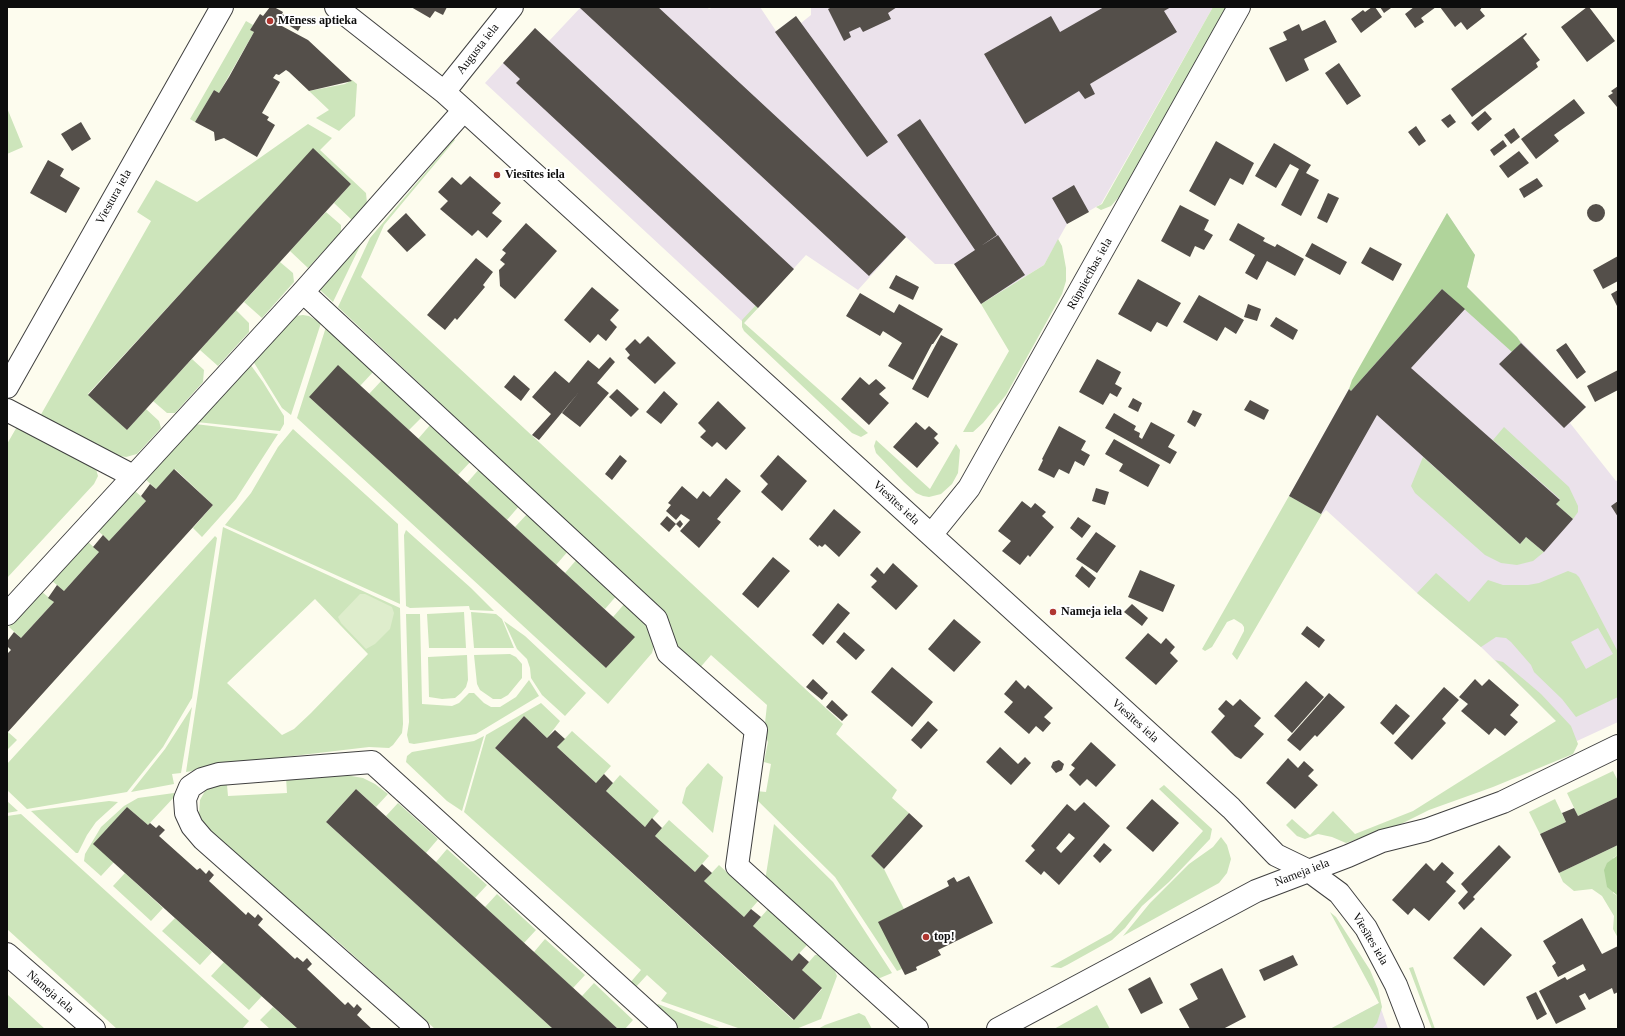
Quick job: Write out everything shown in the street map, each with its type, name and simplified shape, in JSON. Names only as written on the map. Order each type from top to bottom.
[{"type":"street","name":"Viestura iela","points":[[7,387],[222,7]]},
{"type":"street","name":"Viesītes iela","points":[[336,7],[444,92],[464,110],[1231,808],[1276,855],[1309,871],[1339,893],[1366,928],[1396,985],[1413,1029]]},
{"type":"street","name":"Augusta iela","points":[[444,92],[512,7]]},
{"type":"street","name":"Rūpniecības iela","points":[[931,535],[969,488],[1239,7]]},
{"type":"street","points":[[7,614],[303,292],[464,110]]},
{"type":"street","points":[[303,292],[656,619],[668,653],[756,730],[737,866],[917,1029]]},
{"type":"street","points":[[7,410],[134,476]]},
{"type":"street","name":"Nameja iela","points":[[998,1029],[1256,891],[1382,841],[1426,830],[1503,802],[1618,746]]},
{"type":"street","points":[[418,1029],[203,839],[192,826],[186,813],[185,799],[190,787],[202,779],[219,774],[372,762],[666,1029]]},
{"type":"street","name":"Nameja iela","points":[[7,954],[94,1029]]},
{"type":"shaded area","points":[[581,7],[707,7],[709,9],[714,7],[760,7],[776,31],[796,16],[801,23],[811,15],[811,7],[1213,7],[1101,204],[1067,224],[1044,265],[981,304],[954,264],[935,264],[906,237],[858,290],[806,255],[744,323],[485,83],[535,28],[549,41]]},
{"type":"shaded area","points":[[1447,213],[1475,255],[1467,287],[1586,407],[1570,423],[1616,481],[1618,480],[1618,722],[1577,741],[1481,647],[1417,593],[1326,510],[1322,514],[1289,496]]},
{"type":"shaded area","points":[[1379,1003],[1388,1029],[1330,1029]]},
{"type":"green space","points":[[1213,7],[1226,7],[1125,190],[1111,206],[1101,210],[1096,207],[1102,204]]},
{"type":"green space","points":[[246,21],[253,25],[250,30],[254,32],[219,93],[214,90],[195,122],[190,119]]},
{"type":"green space","points":[[352,80],[357,84],[355,116],[339,131],[316,118],[329,110],[309,91],[345,84]]},
{"type":"green space","points":[[7,108],[23,147],[7,154]]},
{"type":"green space","points":[[308,124],[332,138],[320,150],[366,193],[367,203],[352,220],[334,203],[351,184],[313,149],[88,394],[127,430],[146,409],[159,421],[161,428],[137,454],[126,457],[115,455],[39,418],[151,221],[137,212],[156,180],[197,202]]},
{"type":"green space","points":[[454,139],[455,140],[384,225],[361,277],[843,724],[836,734],[897,790],[892,798],[909,813],[871,856],[884,869],[904,909],[879,922],[902,969],[897,971],[835,877],[755,798],[756,791],[766,792],[771,764],[764,762],[768,742],[764,732],[767,705],[711,655],[698,670],[677,652],[651,601],[338,307],[370,238]]},
{"type":"green space","points":[[326,212],[341,225],[341,232],[308,268],[290,251]]},
{"type":"green space","points":[[1447,213],[1475,255],[1467,287],[1517,337],[1521,343],[1512,352],[1442,289],[1351,391],[1349,389],[1352,380]]},
{"type":"green space","points":[[1058,239],[1062,246],[1066,268],[1066,281],[1062,294],[1006,395],[983,423],[973,432],[963,432],[1009,351],[981,304],[1044,265]]},
{"type":"green space","points":[[361,244],[333,302],[319,289]]},
{"type":"green space","points":[[280,262],[293,273],[294,282],[262,318],[244,302]]},
{"type":"green space","points":[[756,305],[758,308],[744,323],[868,433],[861,437],[852,433],[744,331],[742,327],[742,320]]},
{"type":"green space","points":[[236,310],[249,323],[249,332],[218,366],[200,350]]},
{"type":"green space","points":[[295,316],[309,316],[321,323],[291,415],[282,408],[253,361]]},
{"type":"green space","points":[[326,327],[374,371],[360,386],[309,397],[606,668],[634,637],[613,617],[626,602],[644,619],[654,646],[652,653],[608,704],[297,418]]},
{"type":"green space","points":[[192,359],[204,370],[203,382],[175,413],[167,413],[153,401]]},
{"type":"green space","points":[[250,364],[284,416],[284,424],[280,431],[197,422]]},
{"type":"green space","points":[[383,379],[423,416],[409,430],[369,394]]},
{"type":"green space","points":[[195,424],[278,434],[236,499],[202,537],[193,528],[213,505],[175,469],[156,489],[145,479]]},
{"type":"green space","points":[[431,424],[472,460],[458,475],[418,439]]},
{"type":"green space","points":[[18,425],[96,469],[98,476],[94,484],[7,578],[7,444]]},
{"type":"green space","points":[[1504,427],[1569,487],[1578,506],[1578,512],[1573,519],[1556,504],[1560,499],[1493,440]]},
{"type":"green space","points":[[293,429],[398,524],[400,604],[225,525],[251,493],[278,447]]},
{"type":"green space","points":[[876,440],[930,489],[956,444],[960,450],[958,473],[952,484],[941,494],[929,497],[923,496],[916,493],[876,453],[874,446]]},
{"type":"green space","points":[[1423,457],[1520,544],[1526,537],[1544,552],[1533,561],[1517,565],[1501,563],[1485,555],[1415,493],[1411,486]]},
{"type":"green space","points":[[480,468],[520,505],[507,520],[467,483]]},
{"type":"green space","points":[[134,490],[146,501],[109,541],[97,530]]},
{"type":"green space","points":[[1289,496],[1322,514],[1237,660],[1232,654],[1244,631],[1244,627],[1234,619],[1227,622],[1212,647],[1205,651],[1202,649]]},
{"type":"green space","points":[[528,513],[569,550],[556,565],[515,527]]},
{"type":"green space","points":[[223,527],[400,608],[403,724],[402,733],[393,745],[389,748],[369,747],[259,760],[186,772]],"holes":[[[315,599],[368,654],[311,713],[294,729],[282,735],[227,683]]]},
{"type":"green space","points":[[406,530],[471,588],[494,611],[470,610],[469,606],[410,608],[406,606],[404,535]]},
{"type":"green space","points":[[215,536],[217,538],[192,698],[163,747],[127,792],[27,809],[7,790],[7,764]]},
{"type":"green space","points":[[87,541],[99,552],[64,591],[51,580]]},
{"type":"green space","points":[[578,558],[618,594],[605,609],[565,573]]},
{"type":"green space","points":[[1568,571],[1576,574],[1579,577],[1618,652],[1618,697],[1576,717],[1562,699],[1534,672],[1531,665],[1506,638],[1496,637],[1481,647],[1417,593],[1436,573],[1469,602],[1488,580],[1503,585],[1528,585],[1539,583]],"holes":[[[1598,628],[1613,654],[1586,669],[1571,642]]]},
{"type":"green space","points":[[41,591],[54,602],[21,638],[9,627]]},
{"type":"green space","points":[[360,594],[365,594],[392,607],[394,613],[390,629],[375,644],[366,649],[341,623],[338,617]]},
{"type":"green space","points":[[464,612],[466,648],[429,648],[427,614]]},
{"type":"green space","points":[[471,612],[496,614],[502,619],[514,648],[474,648]]},
{"type":"green space","points":[[406,614],[420,614],[422,704],[452,706],[459,703],[469,693],[474,693],[484,703],[491,707],[500,707],[516,697],[529,680],[539,696],[476,734],[414,744],[409,743],[407,735],[409,722]]},
{"type":"green space","points":[[504,621],[525,636],[586,693],[565,716],[542,695],[531,678],[527,659],[517,649]]},
{"type":"green space","points":[[510,654],[516,657],[522,664],[522,678],[508,695],[501,699],[493,699],[480,690],[477,684],[474,655]]},
{"type":"green space","points":[[467,655],[468,680],[466,687],[461,693],[455,698],[442,699],[429,697],[428,657]]},
{"type":"green space","points":[[1495,660],[1503,662],[1541,694],[1571,726],[1578,744],[1573,754],[1493,787],[1429,810],[1401,824],[1346,843],[1332,837],[1318,834],[1305,839],[1297,836],[1286,825],[1292,819],[1310,835],[1333,811],[1355,834],[1413,811],[1556,721]]},
{"type":"green space","points":[[541,703],[560,721],[547,738],[524,716],[495,748],[793,1020],[822,989],[802,970],[815,955],[818,955],[834,969],[837,976],[821,1019],[796,1029],[738,1028],[661,1001],[667,993],[647,975],[634,989],[629,984],[641,970],[464,812],[486,735]]},
{"type":"green space","points":[[192,707],[181,773],[172,774],[174,784],[131,792],[165,749]]},
{"type":"green space","points":[[572,731],[611,766],[596,783],[557,747]]},
{"type":"green space","points":[[8,732],[17,740],[7,750],[7,733]]},
{"type":"green space","points":[[484,736],[462,811],[447,801],[406,762],[407,756],[412,752],[474,741]]},
{"type":"green space","points":[[708,763],[723,777],[713,833],[682,803],[686,788]]},
{"type":"green space","points":[[1613,771],[1618,781],[1618,797],[1578,816],[1567,793]]},
{"type":"green space","points":[[345,775],[363,778],[375,784],[388,794],[376,807],[356,789],[326,822],[553,1029],[435,1029],[333,937],[311,927],[220,844],[202,821],[199,814],[200,800],[205,791],[209,787],[222,783],[227,785],[228,796],[287,793],[286,777]]},
{"type":"green space","points":[[620,775],[659,811],[645,827],[606,791]]},
{"type":"green space","points":[[1164,785],[1212,829],[1210,839],[1169,882],[1142,906],[1125,928],[1112,940],[1061,968],[1050,967],[1111,933],[1203,831],[1159,789]]},
{"type":"green space","points":[[174,793],[176,795],[148,825],[127,807],[94,844],[114,862],[101,876],[84,861],[85,854],[101,827],[124,806],[138,798]]},
{"type":"green space","points":[[1555,799],[1566,822],[1540,834],[1529,812]]},
{"type":"green space","points":[[7,801],[18,811],[7,813]]},
{"type":"green space","points":[[109,801],[118,802],[96,822],[87,835],[78,853],[76,853],[31,811]]},
{"type":"green space","points":[[398,803],[438,839],[426,853],[386,816]]},
{"type":"green space","points":[[21,814],[249,1021],[242,1029],[117,1029],[7,929],[7,816]]},
{"type":"green space","points":[[669,820],[709,856],[695,872],[655,836]]},
{"type":"green space","points":[[774,824],[833,882],[892,973],[880,978],[875,978],[765,881]]},
{"type":"green space","points":[[1221,837],[1227,845],[1231,859],[1227,873],[1219,883],[1123,936],[1150,903],[1189,864],[1213,847]]},
{"type":"green space","points":[[1618,845],[1618,855],[1613,858],[1613,893],[1618,896],[1618,938],[1613,929],[1614,916],[1602,896],[1592,889],[1574,891],[1563,882],[1559,873]]},
{"type":"green space","points":[[447,849],[487,885],[475,898],[436,862]]},
{"type":"green space","points":[[1618,855],[1618,896],[1607,887],[1604,870],[1607,863]]},
{"type":"green space","points":[[719,865],[758,901],[744,917],[704,881]]},
{"type":"green space","points":[[125,873],[163,908],[151,921],[113,886]]},
{"type":"green space","points":[[497,894],[536,930],[524,943],[485,907]]},
{"type":"green space","points":[[768,909],[807,945],[792,961],[753,926]]},
{"type":"green space","points":[[1330,912],[1336,917],[1370,970],[1378,989],[1382,1007],[1377,1023],[1372,1029],[1330,1029],[1379,1003]]},
{"type":"green space","points":[[175,918],[212,952],[200,965],[162,931]]},
{"type":"green space","points":[[545,939],[585,975],[573,988],[534,952]]},
{"type":"green space","points":[[224,962],[262,996],[249,1010],[211,976]]},
{"type":"green space","points":[[1413,967],[1435,1029],[1432,1029],[1409,968]]},
{"type":"green space","points":[[594,983],[633,1020],[625,1029],[618,1029],[582,996]]},
{"type":"green space","points":[[7,994],[8,995],[45,1029],[7,1029]]},
{"type":"green space","points":[[658,1004],[722,1029],[677,1029],[654,1008]]},
{"type":"green space","points":[[1097,1005],[1110,1029],[1054,1029]]},
{"type":"green space","points":[[273,1007],[298,1029],[270,1029],[260,1020]]},
{"type":"green space","points":[[859,1013],[865,1016],[872,1029],[818,1029],[825,1025]]},
{"type":"building","points":[[270,7],[274,7],[283,12],[282,14],[302,24],[298,31],[282,21],[280,25],[308,40],[352,81],[309,91],[286,70],[279,75],[276,74],[273,78],[280,82],[262,113],[269,117],[267,120],[275,125],[257,157],[224,138],[215,141],[214,132],[195,122],[214,90],[219,93],[229,77],[254,32],[250,30],[260,14],[263,16]]},
{"type":"building","points":[[411,7],[447,7],[443,15],[435,11],[430,18]]},
{"type":"building","points":[[658,7],[906,237],[869,276],[580,8]]},
{"type":"building","points":[[832,7],[897,7],[888,13],[891,19],[863,32],[860,27],[849,32],[851,37],[844,41],[828,9]]},
{"type":"building","points":[[1104,7],[1171,7],[1164,11],[1177,32],[1090,84],[1095,94],[1085,99],[1079,91],[1025,124],[984,54],[1051,16],[1060,32]]},
{"type":"building","points":[[1372,7],[1375,7],[1382,17],[1361,33],[1351,19],[1363,10],[1365,12]]},
{"type":"building","points":[[1380,7],[1391,7],[1391,8],[1384,13]]},
{"type":"building","points":[[1414,7],[1436,7],[1421,18],[1424,22],[1415,28],[1405,14]]},
{"type":"building","points":[[1440,7],[1482,7],[1480,10],[1485,16],[1467,30],[1461,22],[1455,27]]},
{"type":"building","points":[[1589,7],[1615,41],[1587,62],[1561,27]]},
{"type":"building","points":[[796,16],[888,142],[867,157],[775,32]]},
{"type":"building","points":[[1325,20],[1337,42],[1304,59],[1309,70],[1286,82],[1269,48],[1287,40],[1283,32],[1299,24],[1302,31]]},
{"type":"building","points":[[535,28],[794,269],[758,308],[516,83],[520,79],[503,63]]},
{"type":"building","points":[[1526,33],[1527,34],[1523,38],[1540,60],[1536,63],[1538,67],[1472,117],[1451,89]]},
{"type":"building","points":[[1339,63],[1361,96],[1347,105],[1325,73]]},
{"type":"building","points":[[1618,86],[1617,107],[1608,96],[1613,93],[1611,91]]},
{"type":"building","points":[[1574,99],[1585,113],[1554,135],[1559,141],[1536,159],[1521,139]]},
{"type":"building","points":[[1485,111],[1492,119],[1478,131],[1471,123]]},
{"type":"building","points":[[1450,114],[1456,122],[1448,128],[1441,120]]},
{"type":"building","points":[[920,119],[997,235],[981,246],[998,235],[1025,275],[981,304],[954,264],[975,250],[897,135]]},
{"type":"building","points":[[81,122],[91,139],[72,151],[61,134]]},
{"type":"building","points":[[1416,126],[1426,141],[1419,146],[1408,132]]},
{"type":"building","points":[[1514,128],[1520,137],[1511,144],[1504,135]]},
{"type":"building","points":[[1503,140],[1507,146],[1494,156],[1490,150]]},
{"type":"building","points":[[1216,141],[1254,163],[1243,185],[1230,178],[1215,206],[1189,191]]},
{"type":"building","points":[[1274,143],[1311,165],[1306,173],[1319,180],[1301,216],[1281,205],[1299,169],[1290,164],[1276,188],[1255,176]]},
{"type":"building","points":[[313,148],[351,184],[127,430],[88,395]]},
{"type":"building","points":[[1519,151],[1529,163],[1508,178],[1499,166]]},
{"type":"building","points":[[48,160],[64,169],[60,176],[80,188],[66,213],[30,193]]},
{"type":"building","points":[[470,176],[501,203],[492,213],[502,221],[487,238],[478,230],[472,236],[440,209],[448,201],[438,192],[452,177],[461,185]]},
{"type":"building","points":[[1537,178],[1543,186],[1524,198],[1519,189]]},
{"type":"building","points":[[1074,185],[1089,212],[1067,224],[1052,198]]},
{"type":"building","points":[[1328,193],[1339,198],[1327,223],[1317,218]]},
{"type":"building","points":[[1592,204],[1600,204],[1605,209],[1603,220],[1600,222],[1592,222],[1587,217],[1587,209]]},
{"type":"building","points":[[1180,205],[1209,220],[1204,230],[1213,235],[1204,250],[1195,246],[1190,257],[1161,241]]},
{"type":"building","points":[[406,213],[426,235],[407,252],[387,231]]},
{"type":"building","points":[[526,223],[557,251],[515,299],[500,286],[499,270],[505,264],[500,260],[506,253],[502,250]]},
{"type":"building","points":[[1238,223],[1265,238],[1263,241],[1275,247],[1277,244],[1304,259],[1295,276],[1267,261],[1257,280],[1245,273],[1255,255],[1229,240]]},
{"type":"building","points":[[1312,243],[1347,262],[1340,275],[1305,256]]},
{"type":"building","points":[[1370,247],[1402,264],[1393,281],[1361,263]]},
{"type":"building","points":[[1618,256],[1618,281],[1603,289],[1593,270]]},
{"type":"building","points":[[476,258],[493,272],[483,285],[485,287],[457,320],[455,318],[445,330],[427,315]]},
{"type":"building","points":[[896,275],[919,287],[913,300],[889,288]]},
{"type":"building","points":[[1138,279],[1181,303],[1167,327],[1157,322],[1151,332],[1118,314]]},
{"type":"building","points":[[592,287],[619,310],[610,320],[617,327],[606,341],[598,334],[590,343],[564,320]]},
{"type":"building","points":[[1442,289],[1465,309],[1411,368],[1560,500],[1556,504],[1573,519],[1544,552],[1526,537],[1520,544],[1377,415],[1321,514],[1289,496],[1349,389],[1351,391]]},
{"type":"building","points":[[1618,290],[1618,308],[1611,294]]},
{"type":"building","points":[[860,293],[894,313],[899,304],[943,329],[932,344],[913,380],[888,366],[902,343],[883,331],[880,336],[846,316]]},
{"type":"building","points":[[1199,295],[1244,320],[1236,334],[1225,327],[1217,341],[1183,322]]},
{"type":"building","points":[[1248,304],[1261,309],[1257,321],[1244,317]]},
{"type":"building","points":[[1276,317],[1298,330],[1293,340],[1270,326]]},
{"type":"building","points":[[941,335],[958,344],[928,398],[912,389]]},
{"type":"building","points":[[648,336],[676,363],[655,384],[627,358],[630,355],[625,349],[635,339],[640,344]]},
{"type":"building","points":[[1521,343],[1586,407],[1564,428],[1499,364]]},
{"type":"building","points":[[1566,343],[1586,372],[1577,379],[1556,350]]},
{"type":"building","points":[[610,357],[615,362],[597,383],[609,393],[580,427],[562,413],[579,392],[539,440],[532,435],[551,414],[532,397],[555,371],[569,383],[588,360],[599,369]]},
{"type":"building","points":[[1097,359],[1121,372],[1115,384],[1122,388],[1117,397],[1110,393],[1103,405],[1079,392]]},
{"type":"building","points":[[338,365],[635,637],[606,668],[309,397]]},
{"type":"building","points":[[1618,370],[1618,390],[1595,402],[1587,386]]},
{"type":"building","points":[[514,375],[530,389],[521,401],[504,387]]},
{"type":"building","points":[[860,377],[869,385],[876,379],[886,388],[879,394],[889,403],[869,425],[841,399]]},
{"type":"building","points":[[617,389],[639,409],[631,417],[609,397]]},
{"type":"building","points":[[664,391],[678,404],[661,424],[646,412]]},
{"type":"building","points":[[1133,398],[1142,403],[1138,412],[1128,407]]},
{"type":"building","points":[[1250,400],[1269,410],[1264,420],[1244,410]]},
{"type":"building","points":[[718,401],[746,428],[726,450],[717,442],[712,447],[700,437],[706,431],[698,423]]},
{"type":"building","points":[[1193,410],[1202,414],[1195,427],[1187,422]]},
{"type":"building","points":[[1114,413],[1136,426],[1134,430],[1140,433],[1139,437],[1142,439],[1151,422],[1175,435],[1168,447],[1177,452],[1170,464],[1105,428]]},
{"type":"building","points":[[916,422],[925,430],[929,426],[938,434],[934,438],[939,443],[917,468],[893,447]]},
{"type":"building","points":[[1059,426],[1086,441],[1081,450],[1090,455],[1084,466],[1075,461],[1069,474],[1059,469],[1054,478],[1038,470]]},
{"type":"building","points":[[1114,439],[1160,465],[1148,487],[1119,471],[1123,464],[1105,454]]},
{"type":"building","points":[[620,455],[627,461],[612,480],[605,474]]},
{"type":"building","points":[[778,455],[807,481],[782,511],[761,492],[768,484],[760,476]]},
{"type":"building","points":[[174,469],[213,505],[7,733],[7,654],[11,650],[7,646],[8,640],[14,632],[21,638],[54,602],[48,598],[57,585],[64,591],[99,552],[93,547],[103,535],[109,541],[146,501],[141,496],[150,484],[156,489]]},
{"type":"building","points":[[726,478],[741,491],[717,519],[721,522],[699,548],[680,531],[690,520],[681,514],[676,520],[666,511],[671,505],[668,503],[682,486],[697,499],[703,491],[710,497]]},
{"type":"building","points":[[1096,488],[1109,492],[1105,505],[1092,501]]},
{"type":"building","points":[[1022,501],[1031,508],[1035,503],[1046,512],[1042,516],[1054,527],[1030,557],[1028,555],[1020,565],[1002,551],[1011,541],[998,531]]},
{"type":"building","points":[[1618,501],[1618,517],[1611,506]]},
{"type":"building","points":[[834,509],[861,532],[839,557],[825,544],[822,547],[819,545],[818,547],[809,539]]},
{"type":"building","points":[[667,516],[676,524],[669,532],[660,524]]},
{"type":"building","points":[[1078,517],[1091,526],[1082,538],[1070,528]]},
{"type":"building","points":[[680,520],[683,524],[680,528],[676,524]]},
{"type":"building","points":[[1096,532],[1116,546],[1097,573],[1076,559]]},
{"type":"building","points":[[773,557],[790,571],[758,608],[742,594]]},
{"type":"building","points":[[893,563],[918,586],[896,610],[871,587],[877,581],[870,575],[877,567],[884,574]]},
{"type":"building","points":[[1082,566],[1096,578],[1089,588],[1075,576]]},
{"type":"building","points":[[1140,570],[1175,585],[1163,612],[1128,597]]},
{"type":"building","points":[[838,603],[850,613],[823,645],[812,635]]},
{"type":"building","points":[[1132,604],[1148,618],[1142,626],[1124,612]]},
{"type":"building","points":[[954,619],[981,642],[954,672],[928,649]]},
{"type":"building","points":[[1307,626],[1325,640],[1319,648],[1301,634]]},
{"type":"building","points":[[844,632],[865,650],[856,660],[836,642]]},
{"type":"building","points":[[1148,633],[1161,644],[1166,638],[1175,647],[1170,653],[1178,661],[1156,685],[1125,658]]},
{"type":"building","points":[[892,667],[933,702],[912,727],[871,692]]},
{"type":"building","points":[[813,679],[828,693],[822,700],[806,687]]},
{"type":"building","points":[[1475,679],[1482,686],[1489,679],[1519,705],[1510,715],[1518,722],[1505,736],[1495,728],[1489,735],[1461,711],[1468,704],[1459,697]]},
{"type":"building","points":[[1016,680],[1025,689],[1028,685],[1053,708],[1044,717],[1051,723],[1043,732],[1036,726],[1029,734],[1004,712],[1013,702],[1004,694]]},
{"type":"building","points":[[1306,681],[1324,697],[1292,733],[1274,716]]},
{"type":"building","points":[[1444,687],[1459,700],[1442,719],[1446,723],[1412,760],[1394,743]]},
{"type":"building","points":[[1329,693],[1345,707],[1317,737],[1315,735],[1300,751],[1287,740]]},
{"type":"building","points":[[1240,699],[1261,718],[1254,726],[1264,734],[1241,759],[1235,756],[1211,732],[1225,716],[1218,709],[1226,700],[1233,706]]},
{"type":"building","points":[[832,700],[848,715],[842,721],[826,707]]},
{"type":"building","points":[[1396,704],[1410,716],[1393,735],[1380,723]]},
{"type":"building","points":[[524,716],[547,738],[555,730],[565,739],[557,747],[596,783],[604,774],[613,783],[606,791],[645,827],[652,818],[662,828],[655,836],[695,872],[702,864],[712,873],[704,881],[744,917],[751,909],[761,917],[753,926],[792,961],[799,953],[809,962],[802,970],[822,988],[794,1020],[495,748]]},
{"type":"building","points":[[928,721],[938,730],[921,749],[911,740]]},
{"type":"building","points":[[1091,742],[1116,765],[1096,787],[1087,779],[1080,786],[1069,775],[1075,768],[1071,765]]},
{"type":"building","points":[[1000,747],[1018,764],[1025,757],[1031,763],[1011,785],[986,762]]},
{"type":"building","points":[[1288,758],[1298,768],[1304,761],[1314,770],[1308,776],[1318,785],[1295,809],[1266,783]]},
{"type":"building","points":[[1059,760],[1064,764],[1062,770],[1056,773],[1051,767],[1053,762]]},
{"type":"building","points":[[356,789],[618,1029],[553,1029],[326,822]]},
{"type":"building","points":[[1618,797],[1618,845],[1559,873],[1540,834],[1566,822],[1562,813],[1574,808],[1578,816]]},
{"type":"building","points":[[1152,799],[1179,823],[1153,852],[1126,828]]},
{"type":"building","points":[[1084,802],[1110,826],[1059,885],[1044,871],[1041,875],[1025,861],[1035,850],[1031,846],[1067,804],[1075,811]],"holes":[[[1069,833],[1075,838],[1061,853],[1056,848]]]},
{"type":"building","points":[[127,807],[148,825],[150,823],[156,828],[159,825],[165,830],[159,836],[197,870],[200,868],[206,874],[209,870],[214,875],[209,881],[246,915],[248,912],[255,918],[258,914],[263,919],[258,925],[295,959],[297,957],[303,962],[307,958],[312,964],[307,969],[345,1005],[348,1002],[354,1008],[357,1004],[362,1009],[357,1015],[372,1029],[298,1029],[125,873],[93,844]]},
{"type":"building","points":[[909,813],[923,826],[884,869],[871,856]]},
{"type":"building","points":[[1104,843],[1112,850],[1100,863],[1093,856]]},
{"type":"building","points":[[1499,845],[1511,857],[1473,897],[1475,899],[1464,910],[1458,903],[1468,892],[1461,884]]},
{"type":"building","points":[[1442,862],[1454,873],[1446,882],[1456,891],[1429,921],[1414,908],[1408,915],[1392,900],[1426,863],[1434,871]]},
{"type":"building","name":"top!","points":[[969,876],[993,923],[938,950],[941,955],[916,967],[917,970],[905,975],[878,922],[949,886],[947,881],[954,877],[957,882]]},
{"type":"building","points":[[1582,918],[1602,954],[1618,946],[1618,992],[1614,994],[1612,988],[1589,1000],[1585,993],[1579,996],[1586,1009],[1556,1024],[1539,991],[1565,977],[1567,980],[1586,970],[1583,964],[1558,977],[1552,966],[1556,963],[1543,941]]},
{"type":"building","points":[[1481,927],[1512,955],[1484,986],[1453,958]]},
{"type":"building","points":[[1293,955],[1298,965],[1264,981],[1259,970]]},
{"type":"building","points":[[1222,968],[1246,1017],[1223,1029],[1190,1029],[1179,1009],[1198,999],[1190,984]]},
{"type":"building","points":[[1150,977],[1163,1003],[1141,1014],[1128,989]]},
{"type":"building","points":[[1536,992],[1547,1014],[1537,1020],[1526,997]]},
{"type":"place","name":"Mēness aptieka","points":[[270,21]]},
{"type":"place","name":"Viesītes iela","points":[[497,175]]},
{"type":"place","name":"Nameja iela","points":[[1053,612]]},
{"type":"place","name":"top!","points":[[926,937]]}]
